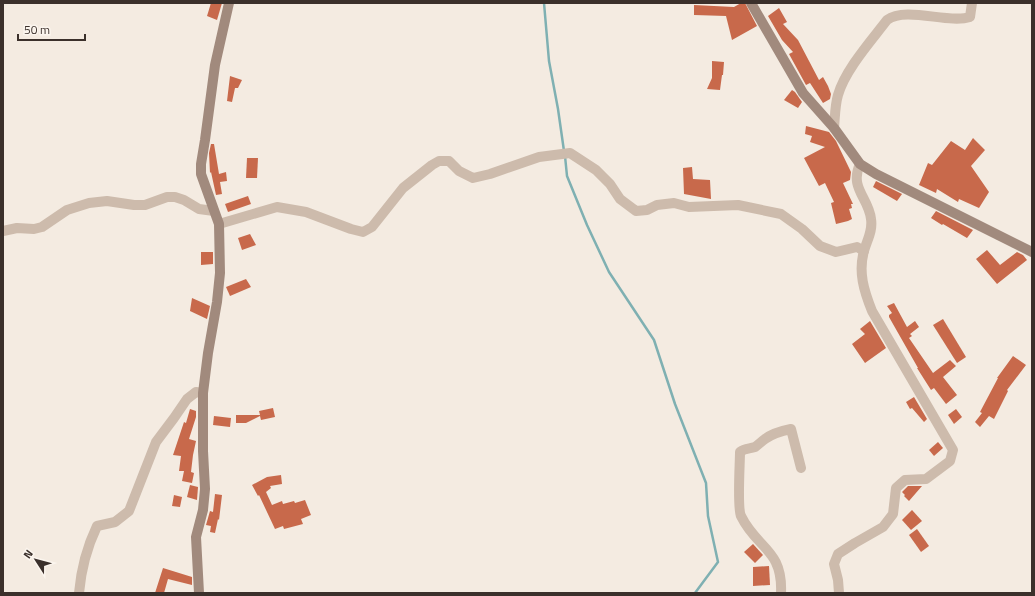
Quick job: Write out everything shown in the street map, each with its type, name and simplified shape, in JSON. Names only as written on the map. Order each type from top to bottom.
[{"type":"street","points":[[199,593],[196,537],[203,510],[205,489],[203,451],[203,393],[220,273],[218,224],[201,174],[201,164],[215,64],[228,3]]},
{"type":"street","points":[[751,3],[803,93],[834,128],[860,164],[876,174],[1032,252]]},
{"type":"street","points":[[834,128],[841,85],[855,63],[887,20],[891,17],[928,15],[962,19],[970,17],[972,3]]},
{"type":"street","points":[[218,224],[277,206],[306,212],[363,232],[372,227],[403,188],[439,161],[448,161],[459,171],[473,178],[494,173],[539,157],[570,153],[596,170],[610,184],[620,199],[636,211],[646,210],[657,205],[674,202],[689,207],[738,205],[781,214],[802,229],[820,246],[836,252],[857,248],[864,251]]},
{"type":"street","points":[[839,593],[838,580],[834,564],[838,554],[883,527],[893,514],[896,488],[904,480],[926,478],[950,461],[953,450],[872,311],[864,293],[860,270],[864,251],[871,232],[871,218],[858,188],[857,172],[860,164]]},
{"type":"street","points":[[3,230],[17,228],[34,229],[42,227],[67,210],[89,203],[107,201],[146,205],[167,196],[184,200],[199,209],[214,211]]},
{"type":"street","points":[[79,593],[80,582],[90,543],[98,526],[114,522],[129,511],[156,442],[187,399],[196,392],[203,393]]},
{"type":"street","points":[[781,593],[779,569],[774,559],[740,515],[740,452],[744,449],[756,446],[766,438],[778,432],[791,429],[802,468]]},
{"type":"building","points":[[211,3],[222,3],[217,20],[207,16]]},
{"type":"building","points":[[741,3],[745,3],[757,26],[732,40],[726,16],[694,15],[694,5],[734,7]]},
{"type":"building","points":[[779,8],[787,22],[783,24],[798,40],[819,80],[823,77],[828,86],[831,94],[830,99],[823,103],[810,83],[806,85],[789,54],[793,52],[782,40],[768,16]]},
{"type":"building","points":[[712,61],[724,62],[720,90],[707,89],[712,78]]},
{"type":"building","points":[[230,76],[242,80],[238,88],[235,88],[232,102],[227,101]]},
{"type":"building","points":[[792,90],[802,102],[798,108],[784,100]]},
{"type":"building","points":[[806,126],[829,132],[836,141],[851,172],[850,180],[843,183],[853,204],[851,204],[852,208],[849,209],[852,219],[848,221],[836,224],[831,203],[834,202],[825,183],[819,186],[804,158],[825,147],[810,142],[812,136],[805,134]]},
{"type":"building","points":[[973,138],[985,150],[971,166],[989,192],[979,208],[959,199],[958,202],[937,189],[936,193],[919,185],[928,163],[932,165],[951,141],[965,150]]},
{"type":"building","points":[[211,144],[214,144],[219,174],[226,172],[227,181],[220,182],[222,194],[216,195],[211,172],[210,173],[209,153]]},
{"type":"building","points":[[247,158],[258,158],[257,178],[246,178]]},
{"type":"building","points":[[692,167],[693,179],[710,180],[711,199],[684,194],[683,168]]},
{"type":"building","points":[[876,181],[902,194],[897,201],[873,187]]},
{"type":"building","points":[[248,196],[251,204],[228,212],[225,204]]},
{"type":"building","points":[[936,211],[973,230],[967,238],[931,218]]},
{"type":"building","points":[[250,234],[256,245],[242,250],[238,238]]},
{"type":"building","points":[[987,250],[1000,265],[1017,252],[1023,255],[1027,260],[997,284],[976,259]]},
{"type":"building","points":[[201,252],[213,252],[213,264],[201,265]]},
{"type":"building","points":[[246,279],[251,287],[230,296],[226,287]]},
{"type":"building","points":[[192,298],[210,306],[207,319],[190,311]]},
{"type":"building","points":[[894,303],[907,327],[915,321],[919,327],[910,334],[912,336],[909,338],[933,373],[950,360],[956,366],[943,377],[957,395],[946,404],[934,388],[931,390],[889,317],[892,313],[887,306]]},
{"type":"building","points":[[943,319],[966,357],[957,363],[933,325]]},
{"type":"building","points":[[870,321],[886,348],[865,363],[852,344],[865,334],[860,329]]},
{"type":"building","points":[[1013,356],[1026,365],[1007,390],[1008,391],[994,419],[989,416],[980,427],[975,422],[982,413],[980,412],[997,378]]},
{"type":"building","points":[[914,397],[927,419],[924,422],[912,408],[910,409],[906,402]]},
{"type":"building","points":[[273,408],[275,417],[261,420],[260,416],[246,423],[236,423],[236,415],[260,415],[259,411]]},
{"type":"building","points":[[190,409],[196,411],[196,417],[189,439],[196,441],[191,472],[194,473],[192,483],[182,481],[184,471],[179,471],[181,456],[173,455]]},
{"type":"building","points":[[956,409],[962,417],[954,424],[948,415]]},
{"type":"building","points":[[214,416],[231,418],[230,427],[213,425]]},
{"type":"building","points":[[938,442],[943,448],[934,456],[929,450]]},
{"type":"building","points":[[281,475],[282,484],[270,486],[271,488],[266,492],[272,505],[282,501],[283,504],[305,500],[311,515],[301,519],[303,524],[284,529],[283,526],[275,529],[259,495],[258,496],[252,485],[267,477]]},
{"type":"building","points":[[190,485],[198,487],[197,500],[187,497]]},
{"type":"building","points":[[908,486],[922,486],[909,501],[902,492]]},
{"type":"building","points":[[215,494],[222,495],[219,520],[218,519],[215,533],[210,532],[211,526],[206,525],[210,511],[213,512]]},
{"type":"building","points":[[174,495],[182,497],[180,507],[172,506]]},
{"type":"building","points":[[912,510],[922,521],[911,530],[902,520]]},
{"type":"building","points":[[917,529],[929,546],[921,552],[909,535]]},
{"type":"building","points":[[753,544],[763,555],[755,563],[744,552]]},
{"type":"building","points":[[769,566],[770,585],[753,586],[753,567]]},
{"type":"building","points":[[163,568],[192,577],[192,585],[168,579],[164,593],[155,593]]},
{"type":"waterway","points":[[544,3],[549,61],[564,151]]},
{"type":"waterway","points":[[565,156],[567,176],[587,225],[609,272],[654,340],[675,404],[706,483],[708,516],[718,562],[695,593]]}]
